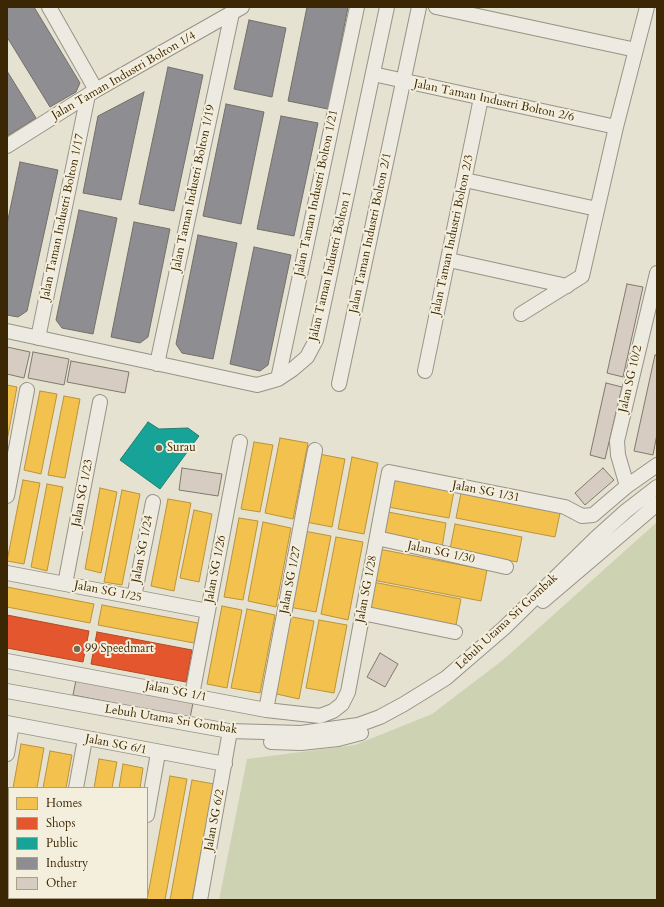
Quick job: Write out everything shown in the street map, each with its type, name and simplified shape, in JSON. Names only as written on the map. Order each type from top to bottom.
[{"type":"street","points":[[49,7],[92,92]]},
{"type":"street","name":"Jalan Taman Industri Bolton 1/21","points":[[278,379],[357,7]]},
{"type":"street","name":"Jalan Taman Industri Bolton 1","points":[[7,331],[257,386],[278,379],[293,369],[307,357],[316,340],[387,7]]},
{"type":"street","name":"Jalan Taman Industri Bolton 2/1","points":[[339,384],[402,81],[419,7]]},
{"type":"street","points":[[436,7],[636,50]]},
{"type":"street","points":[[521,314],[582,276],[616,127],[646,7]]},
{"type":"street","name":"Jalan Taman Industri Bolton 1/4","points":[[7,146],[92,92],[237,10]]},
{"type":"street","name":"Jalan Taman Industri Bolton 1/19","points":[[157,364],[237,10]]},
{"type":"street","name":"Jalan Taman Industri Bolton 2/6","points":[[373,74],[616,127]]},
{"type":"street","name":"Jalan Taman Industri Bolton 1/17","points":[[38,338],[92,92]]},
{"type":"street","name":"Jalan Taman Industri Bolton 2/3","points":[[425,371],[449,260],[481,98]]},
{"type":"street","points":[[465,180],[597,209]]},
{"type":"street","points":[[449,260],[568,286]]},
{"type":"street","name":"Jalan SG 10/2","points":[[627,486],[618,455],[617,440],[657,273]]},
{"type":"street","points":[[7,496],[27,390]]},
{"type":"street","name":"Jalan SG 1/23","points":[[65,584],[100,402]]},
{"type":"street","name":"Jalan SG 1/26","points":[[192,695],[240,442]]},
{"type":"street","name":"Jalan SG 1/27","points":[[266,710],[315,450]]},
{"type":"street","points":[[627,486],[657,465]]},
{"type":"street","name":"Jalan SG 1/31","points":[[389,472],[565,507],[582,516],[593,515],[627,486]]},
{"type":"street","name":"Jalan SG 1/28","points":[[342,704],[348,692],[389,472]]},
{"type":"street","name":"Lebuh Utama Sri Gombak","points":[[7,691],[230,736],[301,733],[342,728],[380,717],[446,678],[504,628],[596,538],[626,511],[657,487]]},
{"type":"street","name":"Jalan SG 1/24","points":[[134,597],[153,502]]},
{"type":"street","name":"Lebuh Utama Sri Gombak","points":[[7,699],[230,736],[301,743],[338,739],[364,732],[386,723],[423,703],[464,674],[504,640],[545,599],[657,504]]},
{"type":"street","name":"Jalan SG 1/30","points":[[377,538],[506,567]]},
{"type":"street","name":"Jalan SG 1/25","points":[[7,573],[208,611]]},
{"type":"street","points":[[362,613],[455,632]]},
{"type":"street","name":"Jalan SG 1/1","points":[[7,662],[192,695],[266,710],[320,716],[333,711],[342,704]]},
{"type":"street","points":[[7,754],[10,724]]},
{"type":"street","name":"Jalan SG 6/1","points":[[10,724],[158,753],[225,764]]},
{"type":"street","name":"Jalan SG 6/2","points":[[200,900],[230,736]]},
{"type":"street","points":[[76,787],[85,739]]},
{"type":"street","points":[[148,809],[158,753]]},
{"type":"green space","points":[[657,522],[657,900],[219,900],[247,759],[355,745],[432,714],[503,660]]},
{"type":"green space","points":[[8,882],[8,899],[99,900],[7,900]]},
{"type":"building: Homes","points":[[7,385],[17,387],[7,441]]},
{"type":"building: Homes","points":[[40,391],[57,394],[41,474],[24,470]]},
{"type":"building: Homes","points":[[64,396],[80,399],[65,478],[48,475]]},
{"type":"building: Homes","points":[[280,438],[308,443],[293,519],[265,513]]},
{"type":"building: Homes","points":[[254,442],[273,445],[260,512],[241,509]]},
{"type":"building: Homes","points":[[319,454],[345,459],[332,527],[306,522]]},
{"type":"building: Homes","points":[[352,457],[378,463],[364,534],[338,529]]},
{"type":"building: Homes","points":[[394,479],[454,491],[449,518],[388,507]]},
{"type":"building: Homes","points":[[23,480],[40,483],[24,564],[7,561]]},
{"type":"building: Homes","points":[[47,484],[63,487],[47,571],[31,567]]},
{"type":"building: Homes","points":[[100,488],[117,492],[101,573],[85,569]]},
{"type":"building: Homes","points":[[122,490],[140,494],[122,585],[104,582]]},
{"type":"building: Homes","points":[[461,493],[560,513],[555,537],[456,518]]},
{"type":"building: Homes","points":[[168,499],[191,503],[174,591],[151,586]]},
{"type":"building: Homes","points":[[194,510],[212,514],[199,582],[180,578]]},
{"type":"building: Homes","points":[[388,512],[446,523],[442,548],[383,537]]},
{"type":"building: Homes","points":[[239,518],[258,521],[243,600],[224,597]]},
{"type":"building: Homes","points":[[263,522],[291,528],[276,607],[248,601]]},
{"type":"building: Homes","points":[[455,524],[522,537],[517,562],[450,549]]},
{"type":"building: Homes","points":[[304,531],[331,536],[316,612],[289,607]]},
{"type":"building: Homes","points":[[336,537],[363,542],[348,620],[321,614]]},
{"type":"building: Homes","points":[[379,549],[487,570],[481,601],[373,580]]},
{"type":"building: Homes","points":[[373,582],[461,599],[456,625],[368,608]]},
{"type":"building: Homes","points":[[7,587],[94,604],[90,623],[7,607]]},
{"type":"building: Homes","points":[[102,605],[198,623],[194,643],[98,625]]},
{"type":"building: Homes","points":[[222,606],[242,610],[227,688],[207,684]]},
{"type":"building: Homes","points":[[247,609],[275,615],[260,693],[231,688]]},
{"type":"building: Homes","points":[[287,616],[314,621],[299,699],[272,693]]},
{"type":"building: Homes","points":[[319,620],[347,625],[334,693],[306,688]]},
{"type":"building: Homes","points":[[21,744],[44,748],[37,787],[13,787]]},
{"type":"building: Homes","points":[[50,751],[72,755],[66,787],[43,787]]},
{"type":"building: Homes","points":[[99,759],[117,762],[112,787],[94,787]]},
{"type":"building: Homes","points":[[123,764],[143,768],[140,787],[119,787]]},
{"type":"building: Homes","points":[[170,776],[187,779],[165,900],[147,900]]},
{"type":"building: Homes","points":[[192,780],[214,784],[192,900],[170,900]]},
{"type":"building: Homes","points":[[8,814],[8,880],[7,880]]},
{"type":"building: Shops","points":[[7,615],[89,631],[83,662],[7,648]]},
{"type":"building: Shops","points":[[97,632],[192,650],[186,682],[91,664]]},
{"type":"building: Public","name":"Surau","points":[[148,422],[159,429],[188,428],[199,436],[160,489],[120,460]]},
{"type":"building: Industry","points":[[7,7],[34,7],[80,83],[76,92],[50,107],[7,37]]},
{"type":"building: Industry","points":[[307,7],[348,7],[328,109],[288,101]]},
{"type":"building: Industry","points":[[249,20],[286,28],[272,97],[234,89]]},
{"type":"building: Industry","points":[[168,67],[203,75],[174,211],[139,204]]},
{"type":"building: Industry","points":[[7,71],[36,118],[7,136]]},
{"type":"building: Industry","points":[[144,92],[121,200],[83,193],[98,116]]},
{"type":"building: Industry","points":[[226,104],[264,112],[241,224],[203,216]]},
{"type":"building: Industry","points":[[281,116],[318,123],[294,236],[257,229]]},
{"type":"building: Industry","points":[[20,162],[58,170],[27,311],[18,317],[7,315],[7,224]]},
{"type":"building: Industry","points":[[79,210],[117,218],[93,334],[62,328],[56,320]]},
{"type":"building: Industry","points":[[134,222],[170,229],[148,337],[140,343],[111,337]]},
{"type":"building: Industry","points":[[198,235],[237,243],[213,359],[182,353],[176,344]]},
{"type":"building: Industry","points":[[254,247],[291,255],[268,365],[260,371],[230,364]]},
{"type":"building: Other","points":[[627,284],[643,287],[623,377],[607,373]]},
{"type":"building: Other","points":[[7,347],[30,352],[24,378],[7,374]]},
{"type":"building: Other","points":[[33,352],[69,359],[64,385],[28,378]]},
{"type":"building: Other","points":[[655,355],[657,356],[657,434],[653,455],[634,451]]},
{"type":"building: Other","points":[[71,361],[129,372],[125,393],[67,382]]},
{"type":"building: Other","points":[[606,383],[622,387],[605,459],[590,455]]},
{"type":"building: Other","points":[[182,468],[222,474],[218,496],[179,490]]},
{"type":"building: Other","points":[[603,468],[614,480],[585,505],[575,493]]},
{"type":"building: Other","points":[[380,653],[398,664],[385,687],[367,677]]},
{"type":"building: Other","points":[[76,680],[193,703],[190,718],[73,695]]},
{"type":"place","name":"Surau","points":[[159,448]]},
{"type":"place","name":"99 Speedmart","points":[[77,649]]}]
